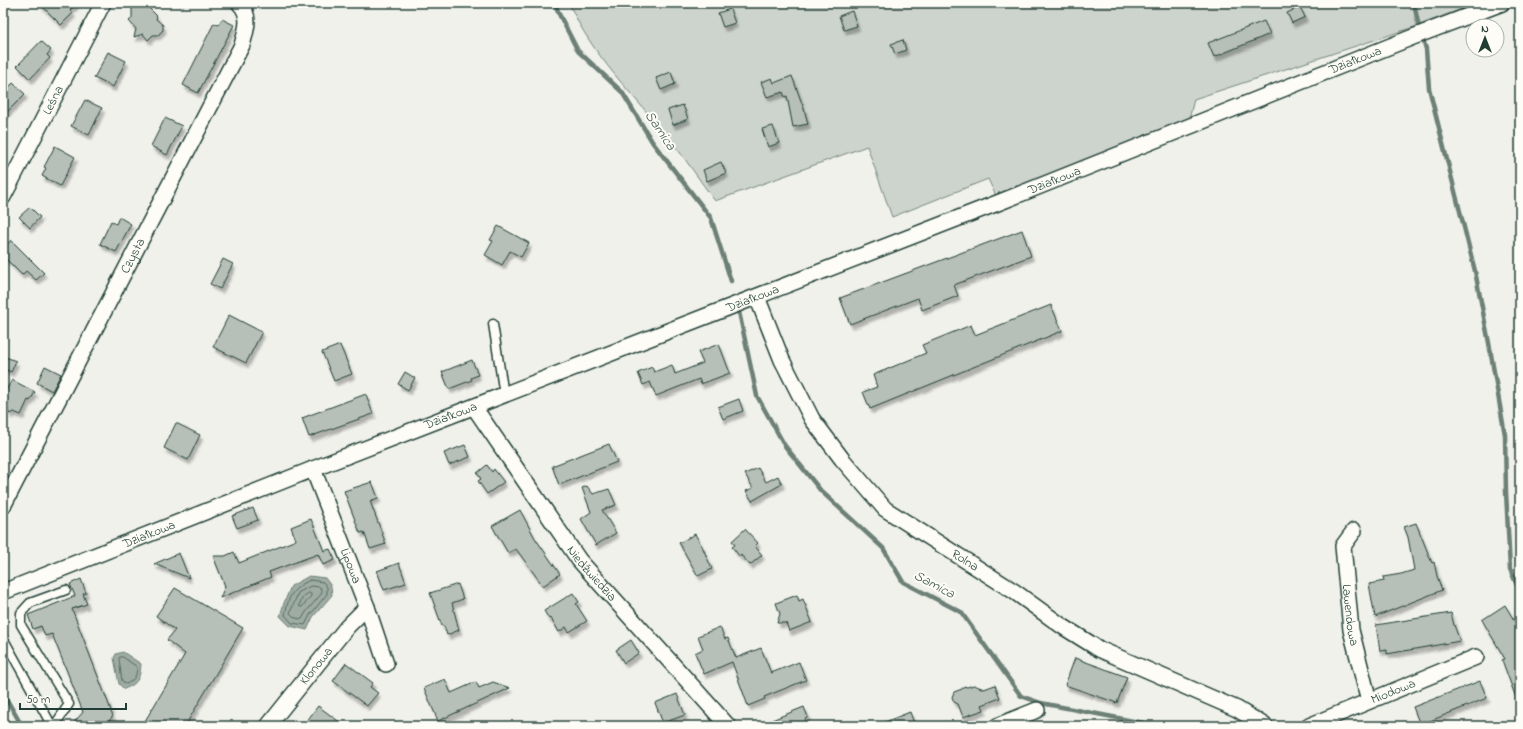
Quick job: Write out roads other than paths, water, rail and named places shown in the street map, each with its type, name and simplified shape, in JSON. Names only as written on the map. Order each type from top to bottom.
[{"type":"street","name":"Leśna","points":[[3,197],[103,3]]},
{"type":"street","name":"Czysta","points":[[3,506],[242,45],[248,24],[243,7],[239,3]]},
{"type":"street","name":"Działkowa","points":[[3,592],[1502,3]]},
{"type":"street","name":"Rolna","points":[[757,297],[782,360],[812,419],[842,459],[885,509],[1008,587],[1062,626],[1099,648],[1237,709],[1265,726]]},
{"type":"street","name":"Niedźwiedzia","points":[[474,407],[579,560],[728,726]]},
{"type":"street","name":"Lipowa","points":[[313,469],[367,607],[386,664]]},
{"type":"street","name":"Lawendowa","points":[[1354,531],[1343,546],[1351,630],[1369,701]]},
{"type":"street","name":"Klonowa","points":[[268,726],[347,627],[367,607]]},
{"type":"street","name":"Miodowa","points":[[1309,726],[1476,657]]},
{"type":"street","points":[[997,726],[1037,710]]},
{"type":"lane","points":[[493,324],[504,395]]},
{"type":"lane","points":[[3,638],[53,726],[69,704],[20,625],[21,612],[30,603],[66,590]]},
{"type":"water","points":[[309,576],[325,578],[331,586],[332,595],[313,617],[307,630],[290,626],[280,616],[291,586]]},
{"type":"water","points":[[123,652],[141,664],[139,677],[135,683],[124,689],[119,684],[114,658],[116,654]]},
{"type":"waterway","name":"Samica","points":[[555,3],[578,51],[622,92],[653,143],[711,218],[731,281]]},
{"type":"waterway","points":[[1414,3],[1426,49],[1429,88],[1475,271],[1489,343],[1505,435],[1510,569],[1520,592]]},
{"type":"waterway","name":"Samica","points":[[739,312],[757,396],[785,446],[821,491],[883,548],[903,582],[961,612],[1021,696],[1041,703],[1159,726]]},
{"type":"waterway","points":[[3,693],[22,726]]}]
